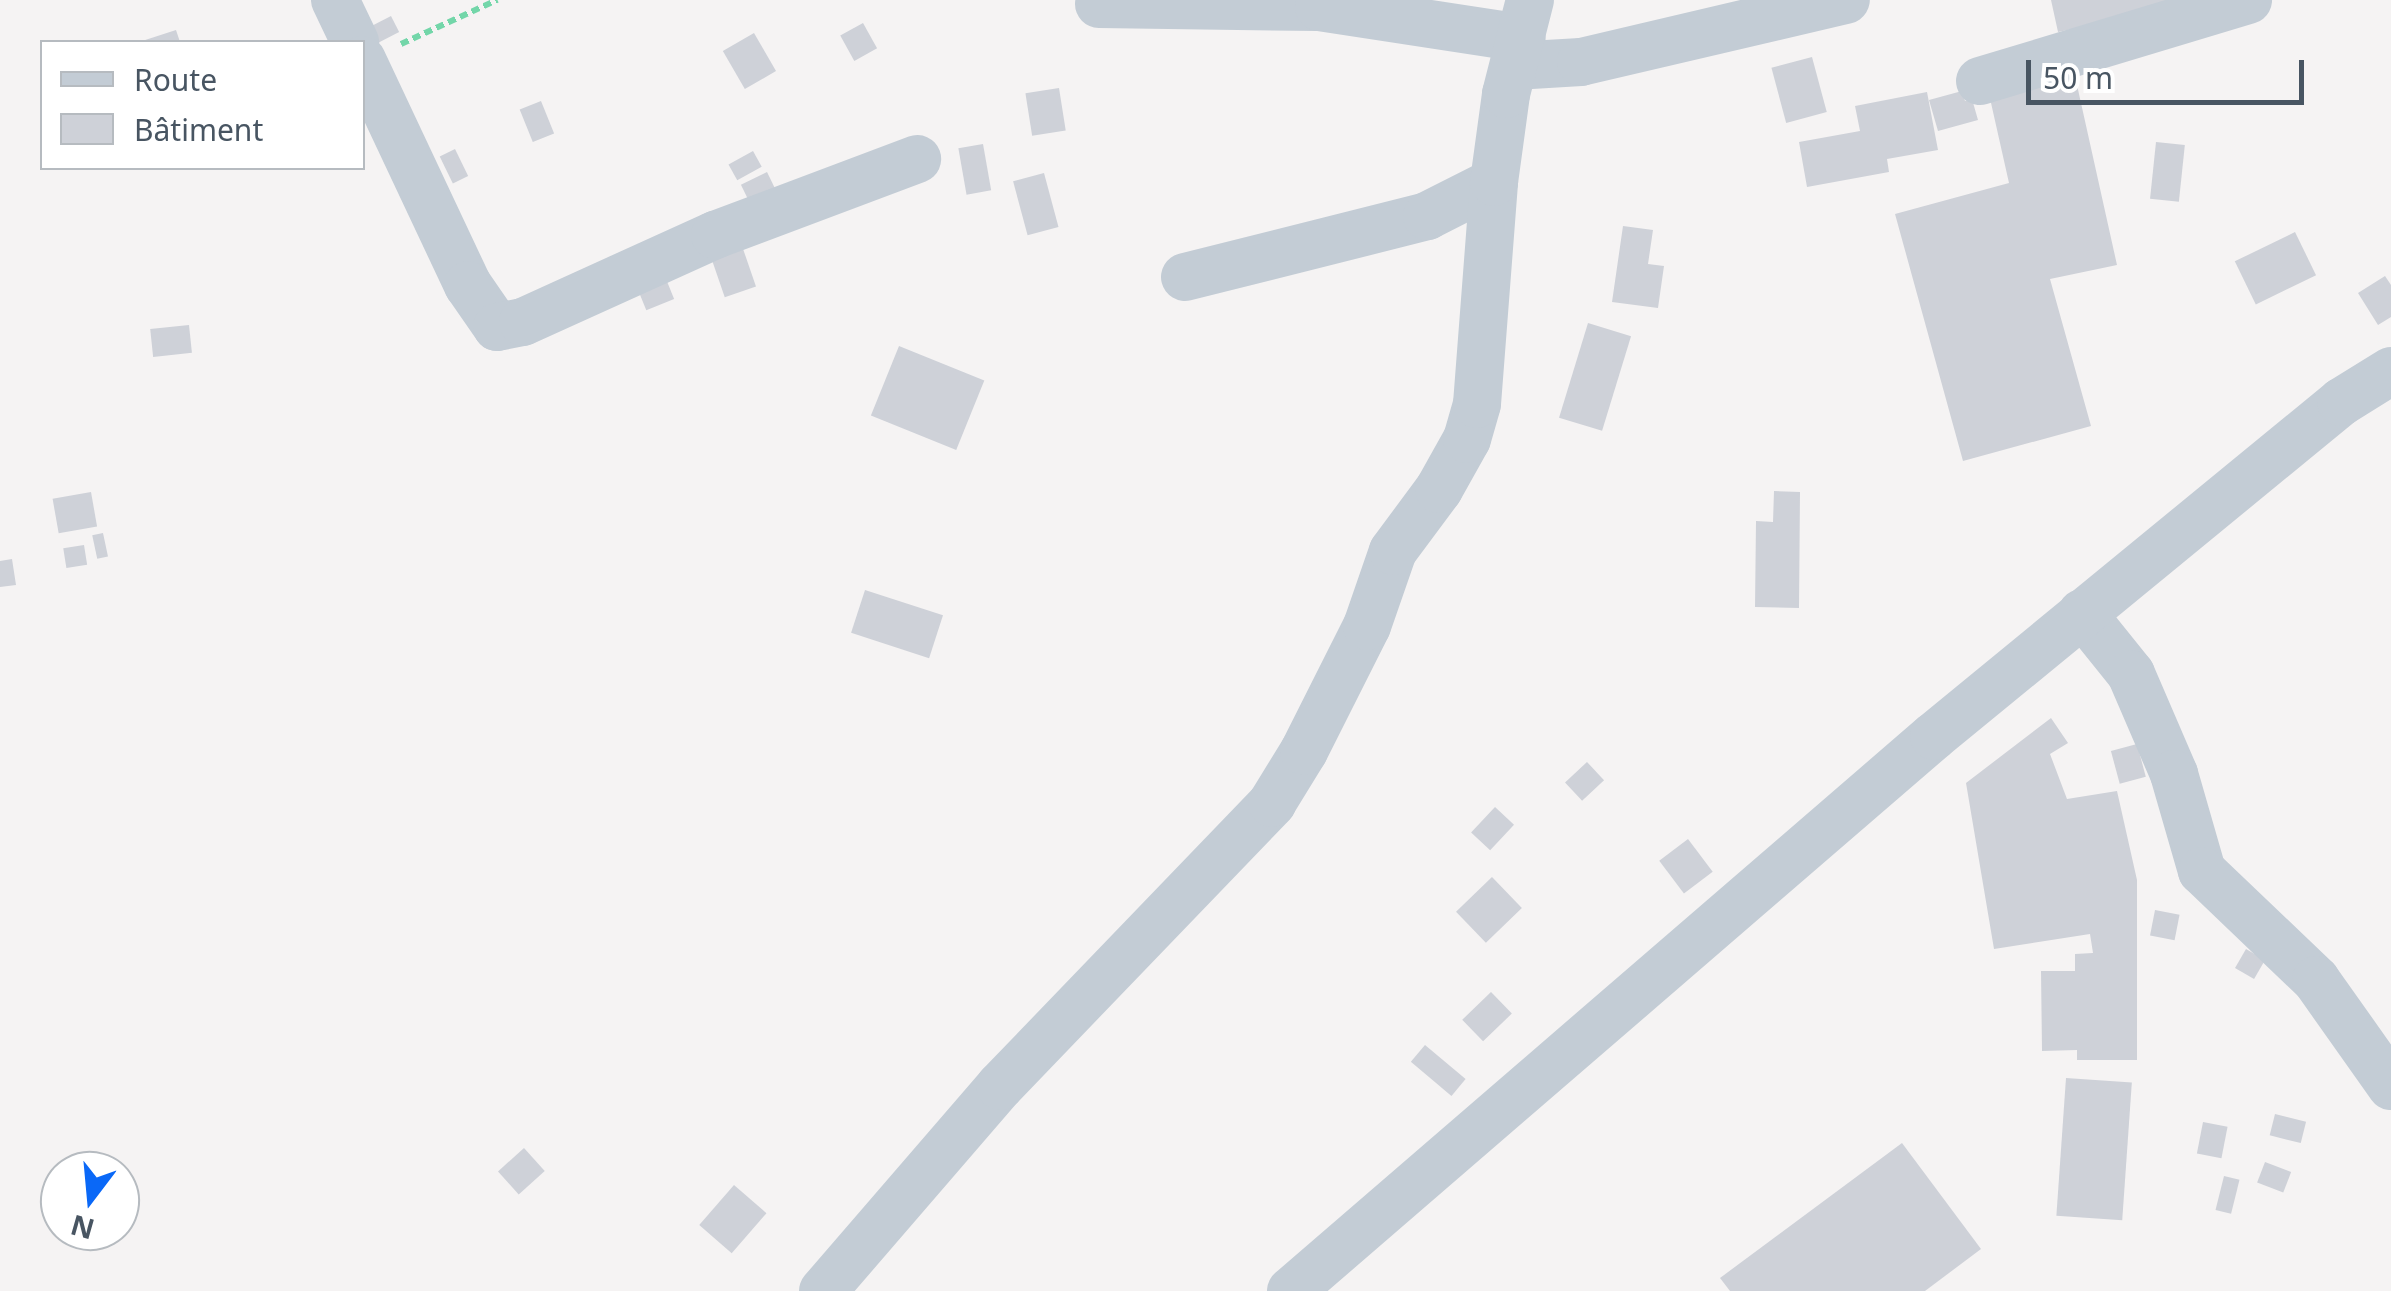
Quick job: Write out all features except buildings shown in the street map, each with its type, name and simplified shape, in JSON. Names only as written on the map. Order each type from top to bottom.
[{"type":"street","points":[[335,0],[353,40]]},
{"type":"street","points":[[1099,4],[1319,7],[1522,35],[1582,62],[1846,0]]},
{"type":"street","points":[[1980,81],[2248,0]]},
{"type":"street","points":[[822,1291],[1000,1086],[1272,803],[1304,751],[1367,626],[1393,551],[1440,489],[1467,439],[1477,404],[1494,182],[1522,35]]},
{"type":"street","points":[[365,64],[468,286],[496,327],[523,322],[715,235],[917,159]]},
{"type":"street","points":[[1185,277],[1428,216],[1494,182]]},
{"type":"street","points":[[1292,1291],[2082,613],[2340,402],[2391,370]]},
{"type":"street","points":[[2082,613],[2131,674],[2174,774],[2202,872],[2316,980],[2391,1086]]},
{"type":"path","points":[[365,59],[497,0]]}]
